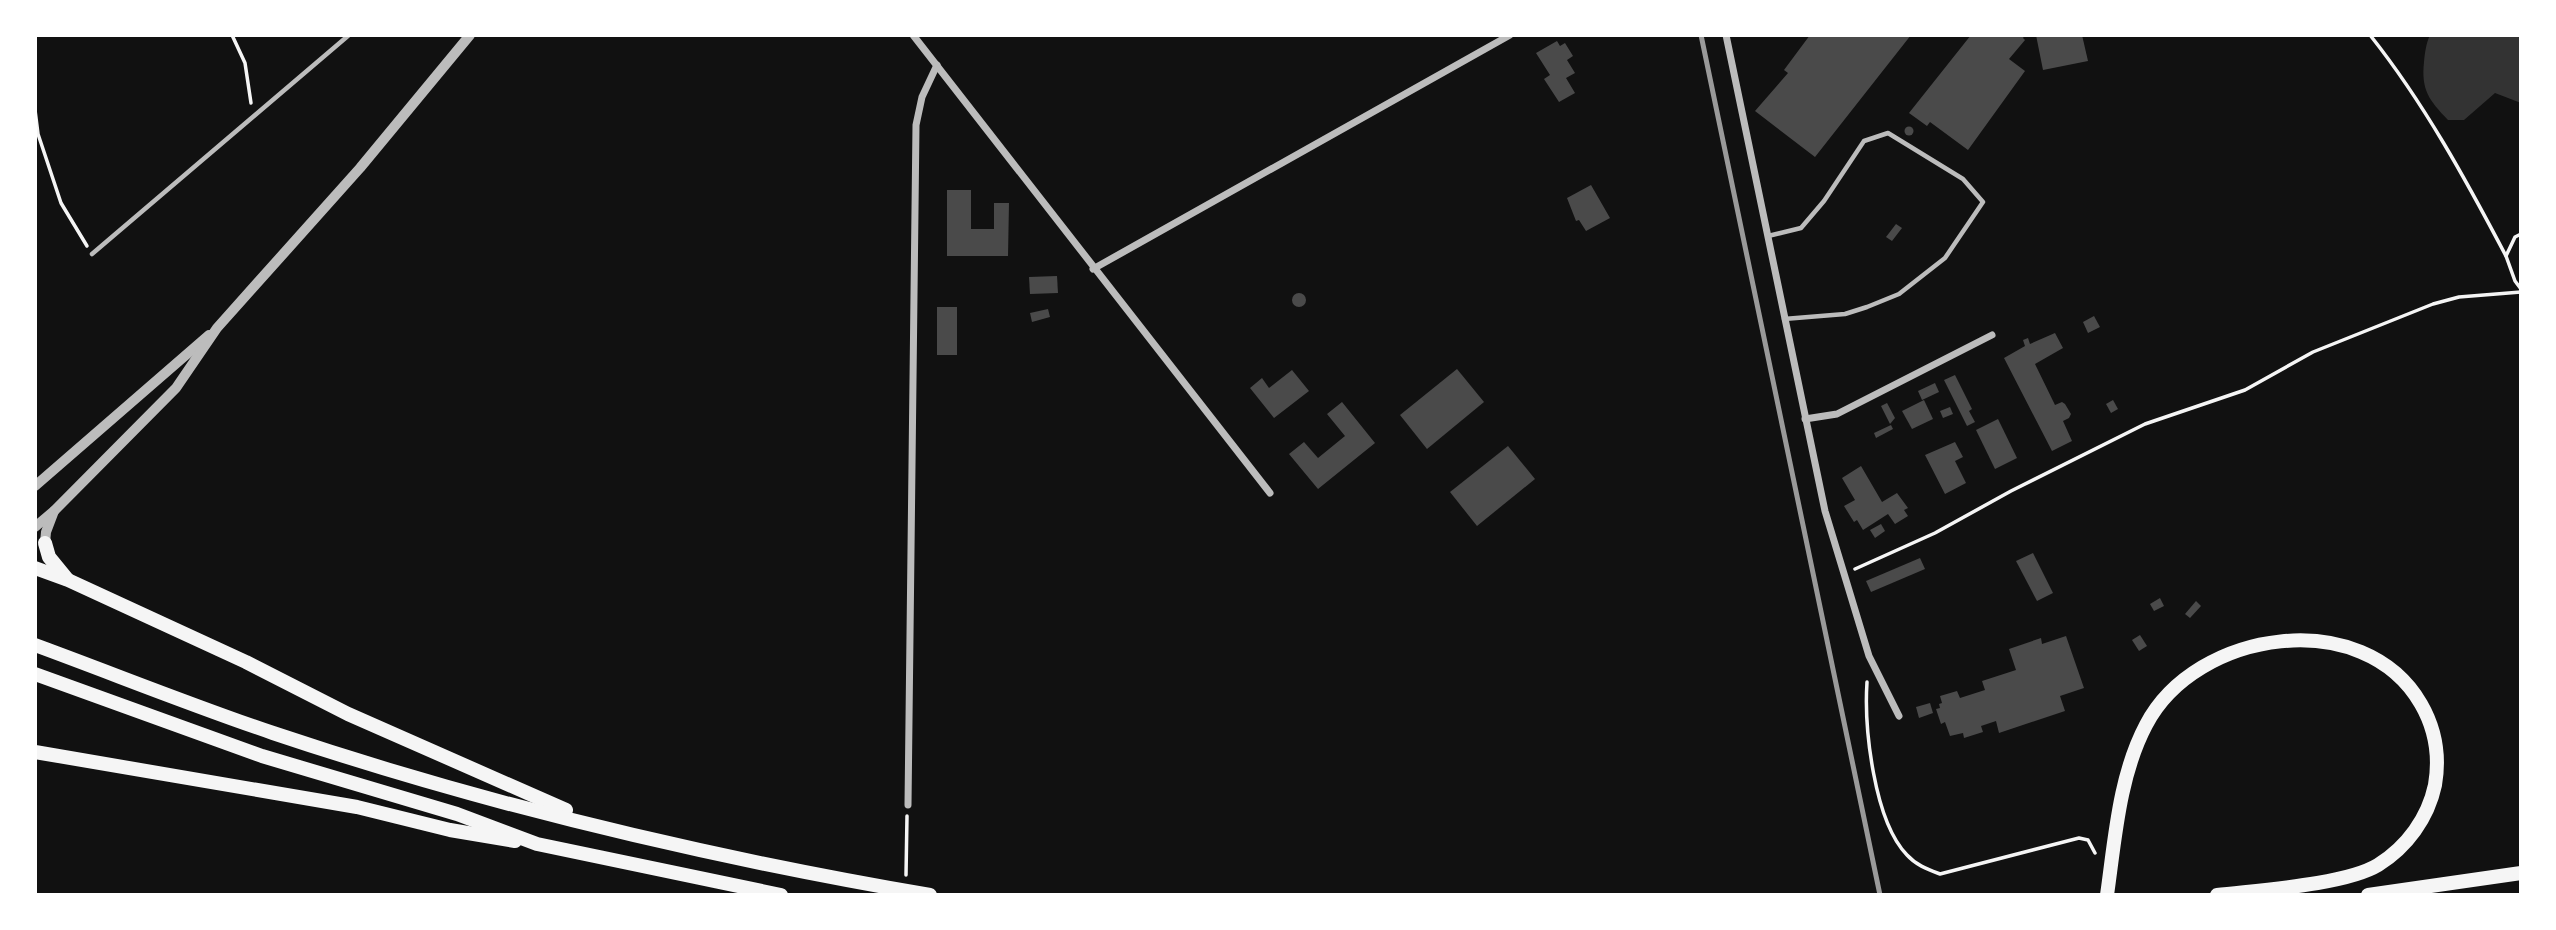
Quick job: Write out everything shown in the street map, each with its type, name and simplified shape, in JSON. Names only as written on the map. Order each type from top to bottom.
[{"type":"highway","points":[[45,543],[49,557],[68,580]]},
{"type":"highway","points":[[35,568],[68,580],[246,662],[348,714],[605,828]]},
{"type":"highway","points":[[2107,895],[2129,764],[2146,723],[2174,688],[2210,661],[2252,645],[2296,640],[2339,646],[2379,659],[2411,686],[2432,722],[2439,763],[2431,804],[2410,840],[2377,866],[2337,879],[2217,895]]},
{"type":"highway","points":[[35,645],[274,733],[461,790],[605,828],[745,860],[906,893],[930,895]]},
{"type":"highway","points":[[35,674],[262,756],[467,817],[537,844]]},
{"type":"highway","points":[[35,752],[357,807],[482,837],[537,844],[781,895]]},
{"type":"highway","points":[[2368,895],[2521,873]]},
{"type":"street","points":[[35,527],[176,388],[217,328],[360,168],[470,35]]},
{"type":"street","points":[[913,35],[1270,493]]},
{"type":"street","points":[[1093,268],[1510,35]]},
{"type":"street","points":[[1726,35],[1825,511],[1869,656],[1899,716]]},
{"type":"street","points":[[908,805],[916,125],[922,97],[937,65]]},
{"type":"street","points":[[35,486],[217,328]]},
{"type":"street","points":[[1805,419],[1837,414],[1992,335]]},
{"type":"street","points":[[45,543],[54,511]]},
{"type":"lane","points":[[92,254],[349,35]]},
{"type":"lane","points":[[1768,236],[1801,228],[1824,201],[1864,141],[1888,133],[1963,179],[1983,202],[1945,258],[1899,294],[1845,314],[1784,319]]},
{"type":"path","points":[[232,35],[245,63],[252,116]]},
{"type":"path","points":[[1844,574],[1935,533],[2011,491],[2145,424],[2245,390],[2313,352],[2433,304],[2459,297],[2521,291],[2469,185],[2403,81],[2370,35]]},
{"type":"path","points":[[35,110],[38,134],[61,203],[92,254]]},
{"type":"path","points":[[2506,256],[2515,237],[2521,234]]},
{"type":"path","points":[[1869,656],[1866,715],[1868,740],[1883,813],[1891,832],[1906,854],[1922,868],[1940,874],[2079,838],[2088,840],[2094,846],[2097,863]]},
{"type":"path","points":[[906,893],[908,805]]},
{"type":"shaded area","points":[[2430,35],[2521,35],[2521,103],[2495,93],[2464,120],[2448,120],[2431,100],[2425,87],[2423,72]]},
{"type":"building","points":[[1810,35],[1911,35],[1815,157],[1755,111],[1788,73],[1784,70]]},
{"type":"building","points":[[1971,35],[2025,35],[2025,40],[2009,59],[2025,71],[1968,150],[1930,122],[1927,126],[1909,113]]},
{"type":"building","points":[[2036,35],[2082,35],[2088,61],[2043,70]]},
{"type":"building","points":[[1557,41],[1560,46],[1565,43],[1573,56],[1567,60],[1575,73],[1566,78],[1575,93],[1559,102],[1544,79],[1550,75],[1536,53]]},
{"type":"building","points":[[1909,127],[1913,131],[1909,135],[1905,131]]},
{"type":"building","points":[[1591,185],[1610,218],[1586,231],[1579,220],[1576,221],[1567,198]]},
{"type":"building","points":[[947,190],[971,190],[971,229],[994,229],[994,203],[1009,203],[1008,256],[947,256]]},
{"type":"building","points":[[1896,224],[1902,228],[1892,241],[1886,237]]},
{"type":"building","points":[[1057,276],[1058,293],[1030,294],[1029,277]]},
{"type":"building","points":[[1299,293],[1304,295],[1304,305],[1299,307],[1294,305],[1292,300],[1294,295]]},
{"type":"building","points":[[937,307],[957,307],[957,355],[937,355]]},
{"type":"building","points":[[1048,309],[1050,317],[1032,322],[1030,313]]},
{"type":"building","points":[[2094,316],[2100,327],[2088,333],[2083,322]]},
{"type":"building","points":[[2055,333],[2063,348],[2035,364],[2055,405],[2062,402],[2071,414],[2063,421],[2072,441],[2052,451],[2004,358],[2025,346],[2023,340],[2028,338],[2030,344]]},
{"type":"building","points":[[1457,369],[1484,402],[1427,449],[1400,415]]},
{"type":"building","points":[[1292,370],[1309,391],[1274,418],[1250,388],[1262,378],[1269,388]]},
{"type":"building","points":[[1955,375],[1972,409],[1969,411],[1975,422],[1967,426],[1944,380]]},
{"type":"building","points":[[1935,383],[1939,392],[1922,400],[1918,391]]},
{"type":"building","points":[[1924,400],[1933,419],[1912,429],[1902,411]]},
{"type":"building","points":[[2113,400],[2118,409],[2111,413],[2106,404]]},
{"type":"building","points":[[1342,402],[1375,443],[1318,489],[1289,454],[1304,442],[1318,458],[1345,436],[1327,414]]},
{"type":"building","points":[[1887,403],[1895,418],[1890,424],[1881,406]]},
{"type":"building","points":[[1950,407],[1953,414],[1943,418],[1940,411]]},
{"type":"building","points":[[1998,419],[2017,458],[1995,469],[1976,430]]},
{"type":"building","points":[[1891,425],[1893,429],[1876,438],[1874,433]]},
{"type":"building","points":[[1955,442],[1963,457],[1955,461],[1966,483],[1945,494],[1925,455]]},
{"type":"building","points":[[1508,446],[1535,479],[1477,526],[1450,492]]},
{"type":"building","points":[[1861,466],[1882,502],[1897,493],[1908,508],[1904,510],[1908,516],[1895,524],[1888,514],[1863,530],[1857,520],[1854,522],[1844,506],[1855,500],[1842,478]]},
{"type":"building","points":[[1881,524],[1885,531],[1875,538],[1870,530]]},
{"type":"building","points":[[2033,553],[2053,593],[2037,601],[2016,561]]},
{"type":"building","points":[[1920,558],[1925,569],[1871,592],[1866,581]]},
{"type":"building","points":[[2160,598],[2164,606],[2154,611],[2150,604]]},
{"type":"building","points":[[2196,601],[2201,606],[2190,618],[2185,614]]},
{"type":"building","points":[[2140,635],[2147,646],[2139,651],[2132,640]]},
{"type":"building","points":[[2066,636],[2084,688],[2060,696],[2065,711],[1999,733],[1996,721],[1981,726],[1983,732],[1964,738],[1963,733],[1950,736],[1945,722],[1941,724],[1936,709],[1940,708],[1939,704],[1942,703],[1940,696],[1957,691],[1960,698],[1985,690],[1982,681],[2016,670],[2009,649],[2041,638],[2042,644]]},
{"type":"building","points":[[1930,703],[1933,713],[1919,718],[1916,707]]},
{"type":"railway","points":[[1701,35],[1880,895]]}]
